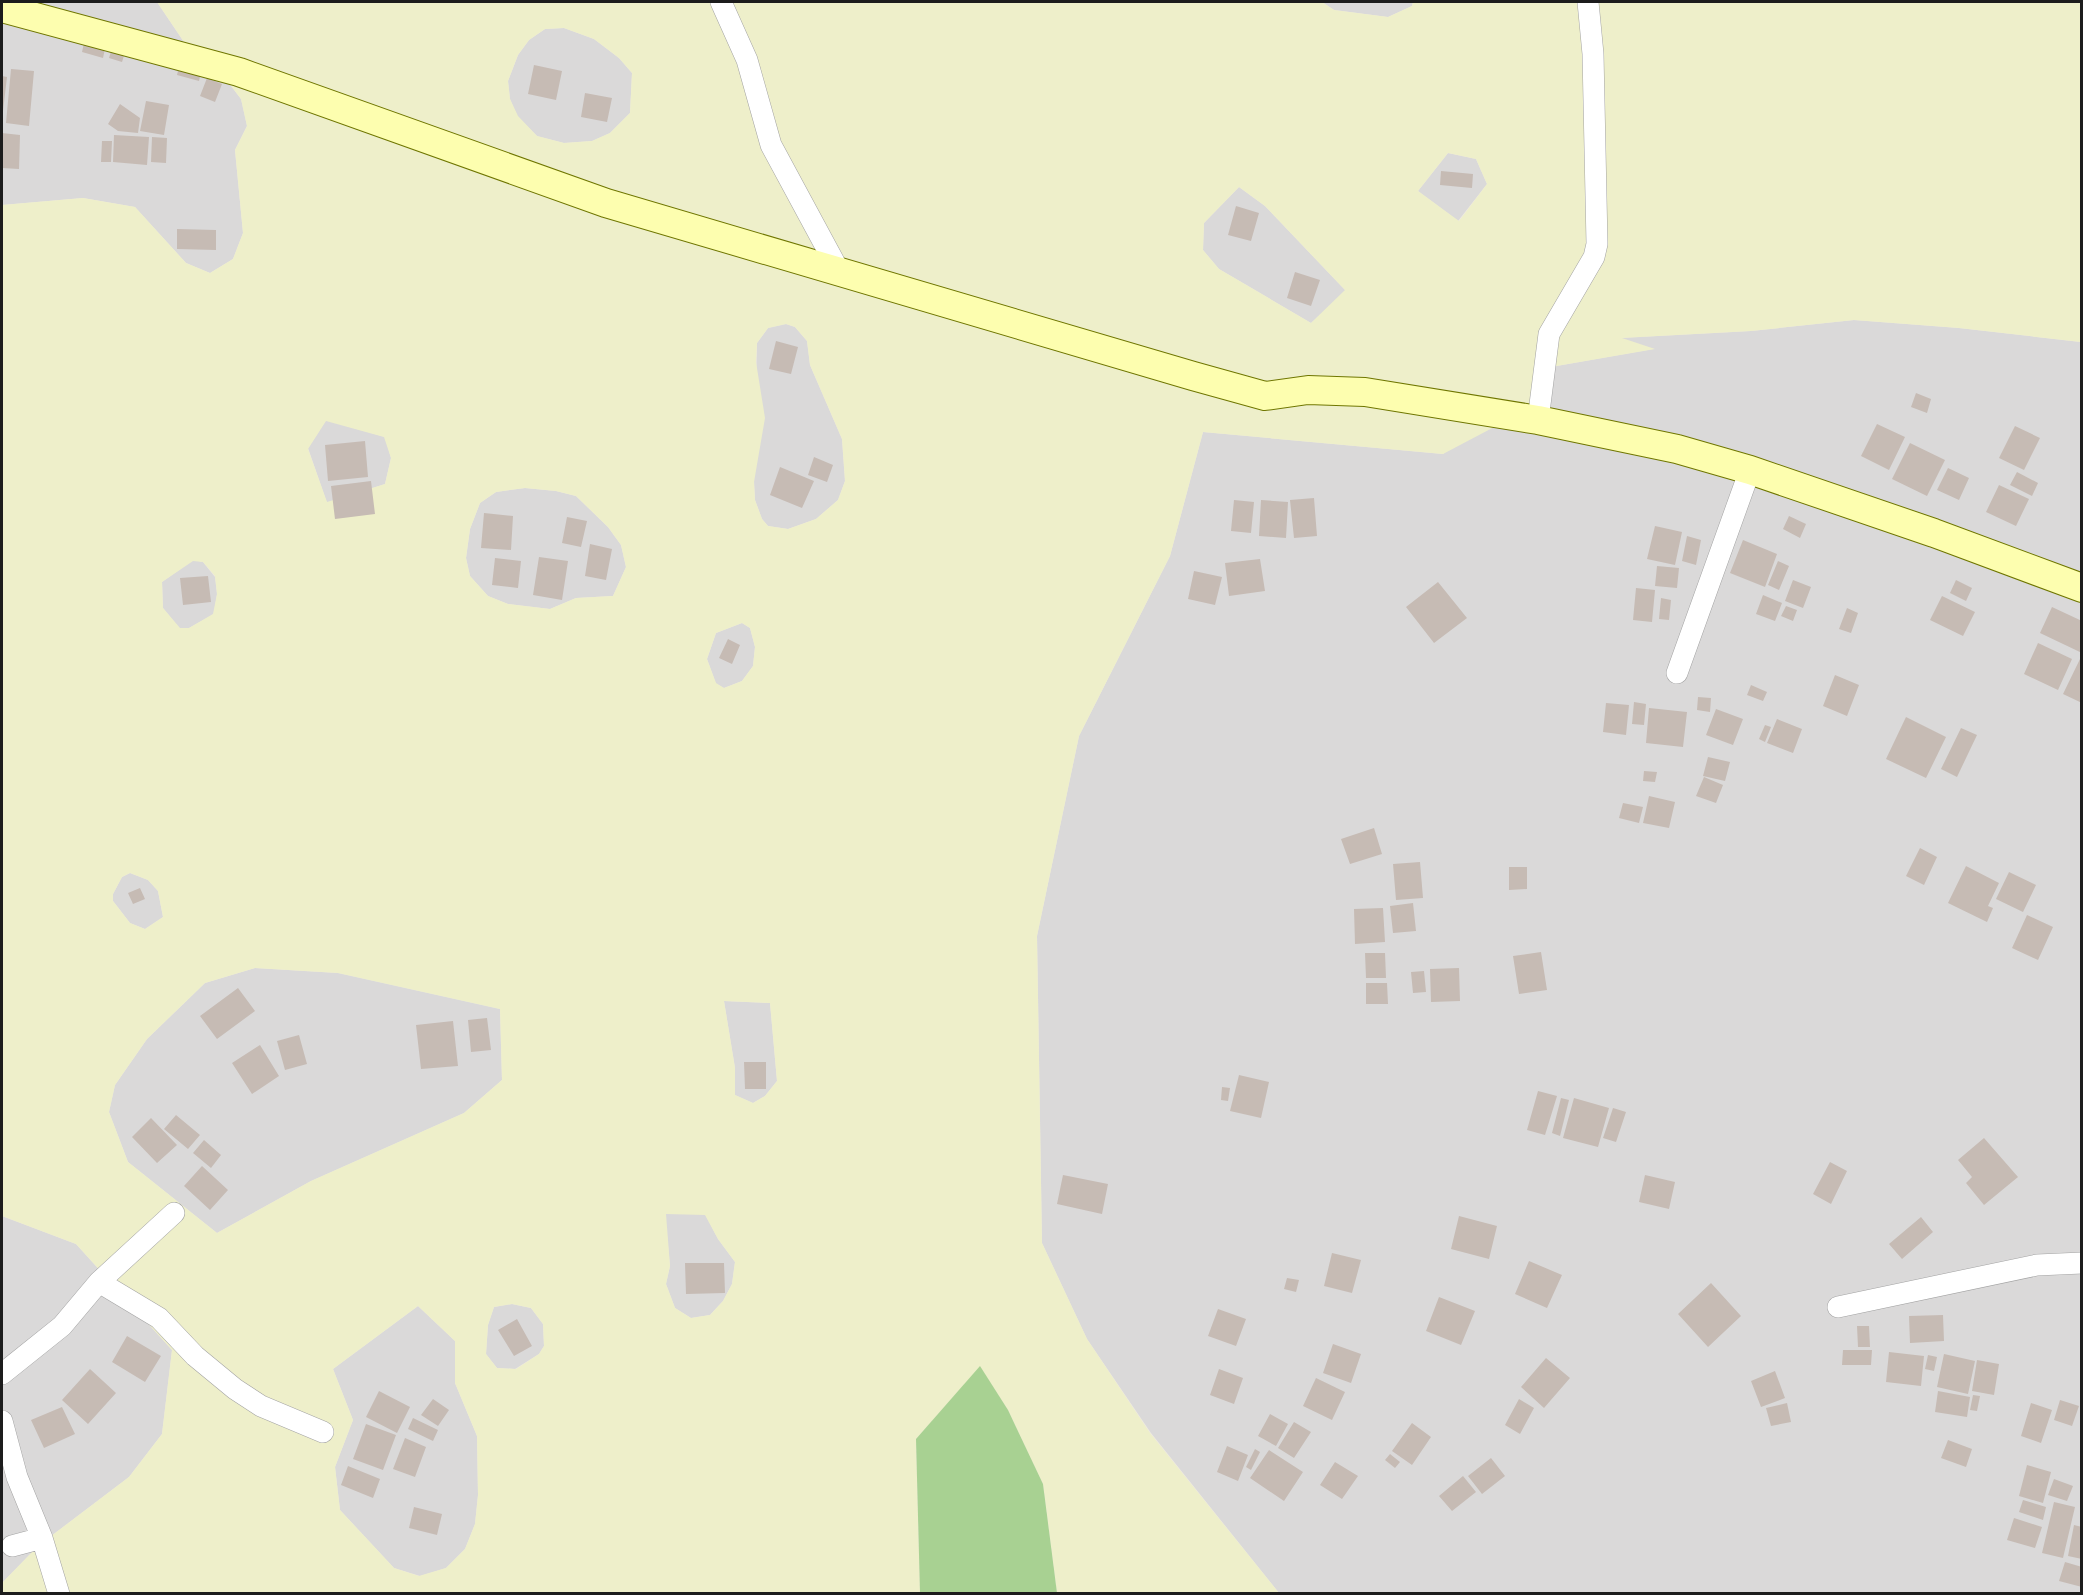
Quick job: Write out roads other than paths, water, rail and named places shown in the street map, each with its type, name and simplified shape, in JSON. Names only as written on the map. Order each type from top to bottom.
[{"type":"main road","points":[[2,8],[239,72],[606,203],[1265,396],[1308,390],[1365,392],[1538,420],[1677,449],[1750,470],[1934,533],[2082,588]]},
{"type":"street","points":[[721,2],[747,60],[771,145],[838,271]]},
{"type":"street","points":[[1538,420],[1549,334],[1594,257],[1597,244],[1593,54],[1588,2]]},
{"type":"street","points":[[1677,673],[1750,470]]},
{"type":"street","points":[[2,1374],[62,1326],[99,1282],[174,1213]]},
{"type":"street","points":[[1838,1307],[2037,1265],[2082,1263]]},
{"type":"street","points":[[99,1282],[159,1318],[195,1356],[235,1389],[261,1406],[323,1432]]},
{"type":"street","points":[[2,1421],[17,1477],[42,1538],[59,1593]]},
{"type":"street","points":[[12,1546],[42,1538]]}]
